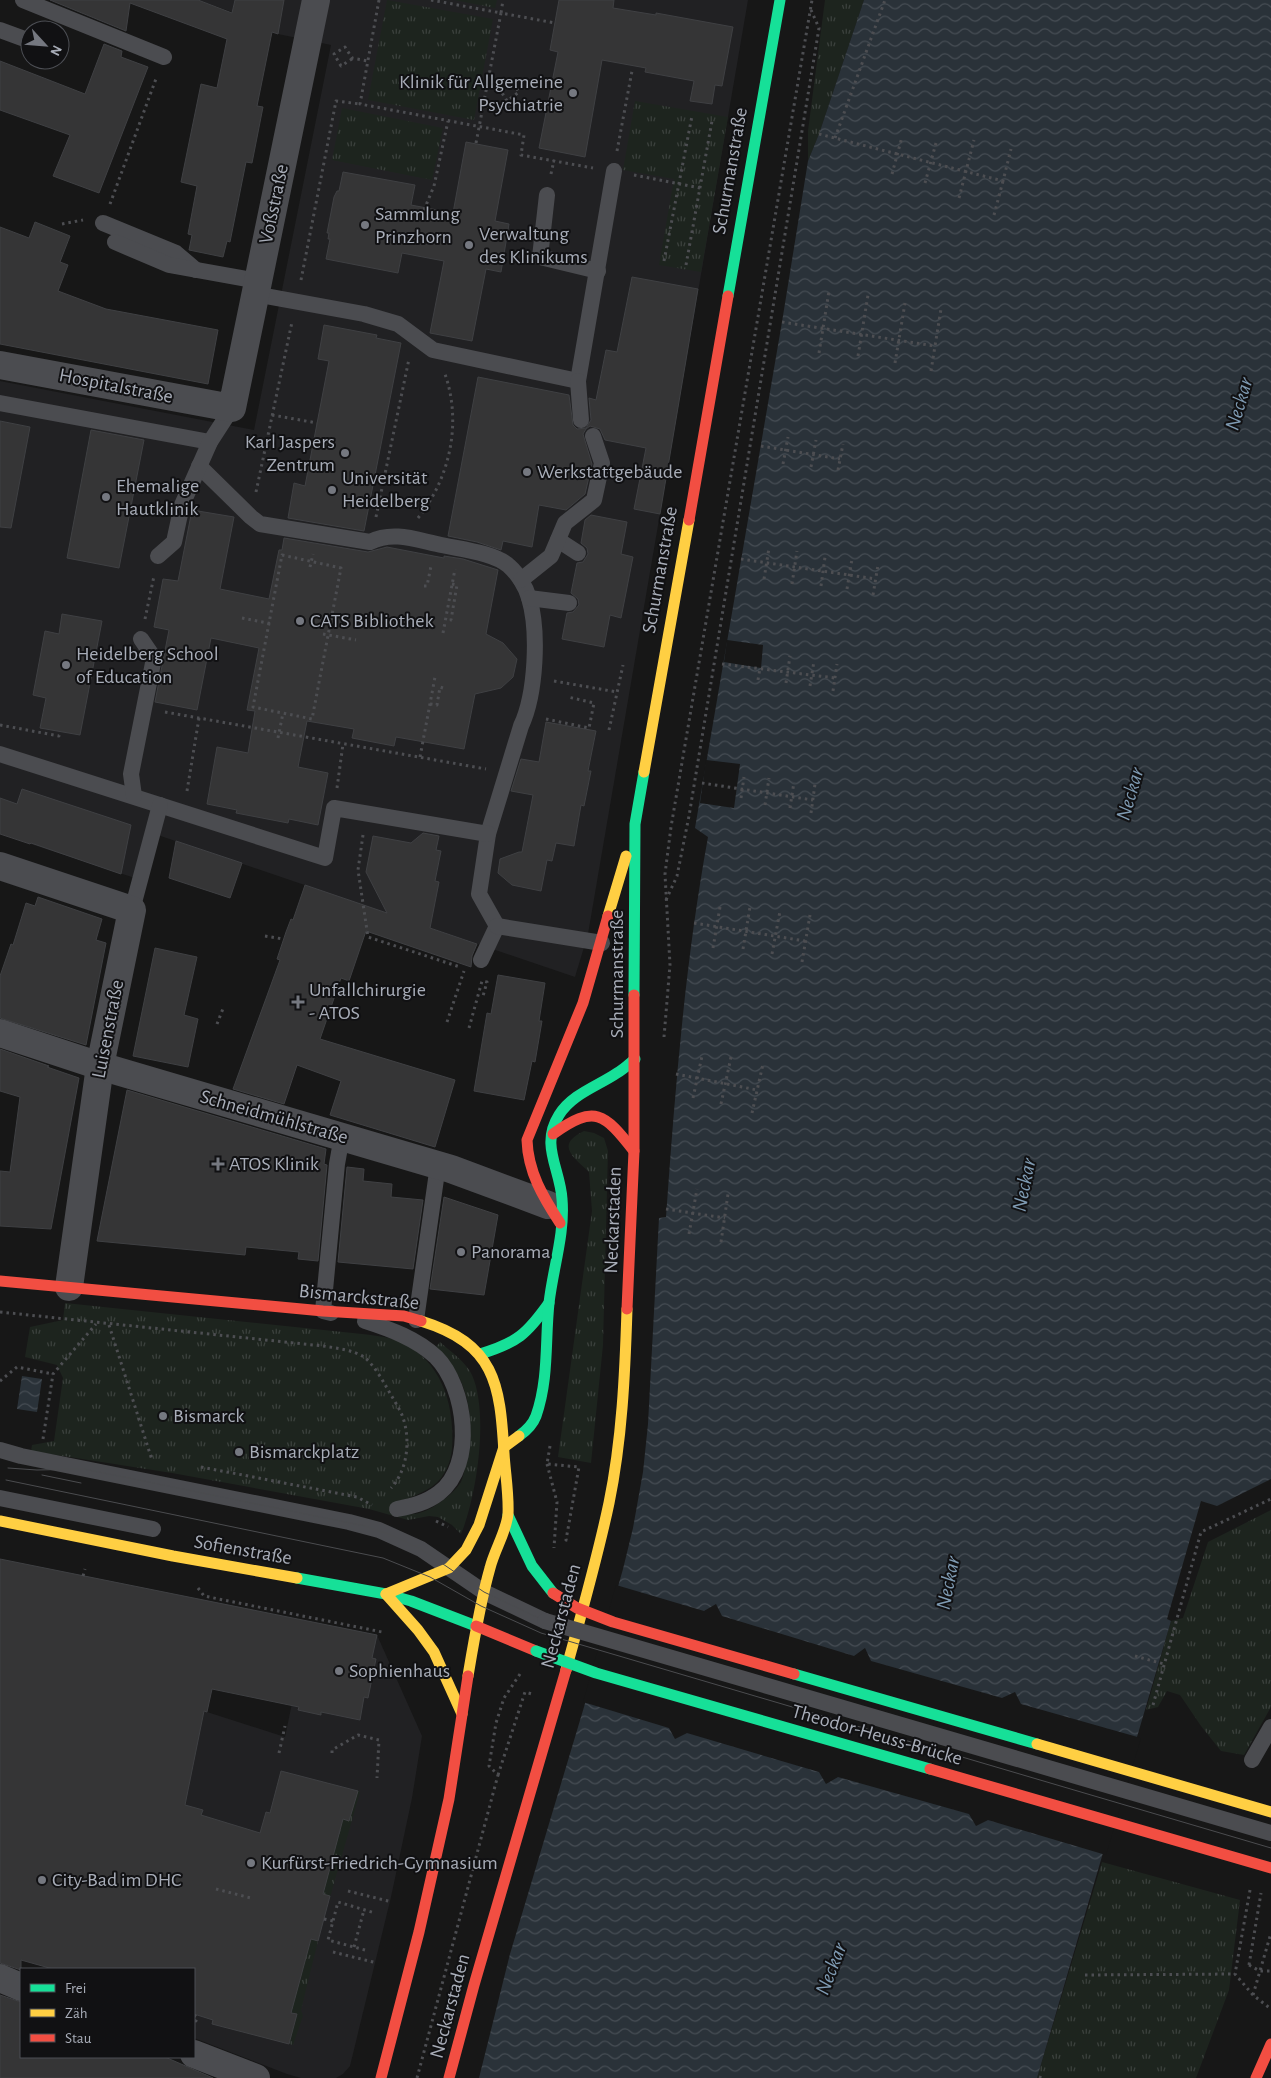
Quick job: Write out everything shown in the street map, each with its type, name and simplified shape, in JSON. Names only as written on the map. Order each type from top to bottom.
[{"type":"main road","name":"Schurmanstraße","points":[[634,1151],[635,824],[780,0]]},
{"type":"main road","points":[[555,1216],[532,1170],[527,1152],[527,1140],[583,1003],[602,943],[635,824]]},
{"type":"main road","points":[[462,1714],[434,1652],[418,1630],[386,1594],[449,1568],[466,1550],[485,1508],[504,1447],[527,1430],[535,1418],[540,1404],[546,1368],[555,1216],[562,1197],[550,1150],[552,1135],[559,1115],[571,1102],[618,1073],[635,1059]]},
{"type":"main road","points":[[552,1135],[579,1117],[588,1115],[601,1116],[615,1125],[634,1151]]},
{"type":"main road","name":"Neckarstaden","points":[[449,2078],[592,1575],[609,1502],[617,1450],[626,1342],[634,1151]]},
{"type":"main road","name":"Bismarckstraße","points":[[0,1281],[324,1311],[404,1316],[434,1325],[462,1340],[480,1354],[493,1376],[498,1391],[508,1515],[518,1541],[534,1569],[553,1593]]},
{"type":"main road","points":[[480,1354],[504,1348],[516,1342],[531,1329],[549,1303]]},
{"type":"main road","points":[[381,2078],[419,1932],[449,1799],[476,1626],[490,1567],[508,1515]]},
{"type":"main road","name":"Sofienstraße","points":[[0,1521],[173,1556],[386,1594],[411,1601],[476,1626]]},
{"type":"main road","name":"Theodor-Heuss-Brücke","points":[[553,1593],[577,1608],[613,1622],[1271,1812]]},
{"type":"main road","name":"Theodor-Heuss-Brücke","points":[[476,1626],[596,1673],[1271,1868]]},
{"type":"main road","points":[[1256,2078],[1271,2044]]},
{"type":"street","name":"Voßstraße","points":[[232,408],[316,0]]},
{"type":"street","name":"Hospitalstraße","points":[[0,365],[232,408]]},
{"type":"street","points":[[0,866],[132,910]]},
{"type":"street","name":"Luisenstraße","points":[[69,1287],[102,1059],[132,910]]},
{"type":"street","name":"Schneidmühlstraße","points":[[0,1033],[102,1059],[438,1165],[511,1190],[555,1216]]},
{"type":"street","points":[[0,1978],[20,1987]]},
{"type":"street","points":[[195,2054],[256,2078]]},
{"type":"lane","points":[[23,0],[164,57]]},
{"type":"lane","points":[[0,30],[20,37]]},
{"type":"lane","points":[[581,420],[578,381],[614,171]]},
{"type":"lane","points":[[548,195],[540,257],[598,271]]},
{"type":"lane","points":[[103,223],[176,253],[196,270]]},
{"type":"lane","points":[[115,242],[169,265],[196,270],[256,288],[398,324],[433,350],[578,381]]},
{"type":"lane","points":[[0,403],[210,442]]},
{"type":"lane","points":[[158,556],[174,542],[182,505],[210,442],[232,408]]},
{"type":"lane","points":[[521,580],[551,556],[564,523],[594,500],[602,463],[593,436]]},
{"type":"lane","points":[[199,466],[250,518],[260,524],[370,542],[382,536],[404,536],[493,557],[508,565],[521,580],[529,598],[534,630],[532,677],[525,716],[488,834],[479,894],[497,926]]},
{"type":"lane","points":[[558,540],[578,553]]},
{"type":"lane","points":[[529,598],[569,603]]},
{"type":"lane","points":[[134,796],[131,774],[154,658],[141,639]]},
{"type":"lane","points":[[0,754],[325,858],[334,808],[488,834]]},
{"type":"lane","points":[[132,910],[160,805]]},
{"type":"lane","points":[[497,926],[602,943]]},
{"type":"lane","points":[[481,960],[497,926]]},
{"type":"lane","points":[[342,1136],[337,1164],[324,1311],[368,1322],[419,1343],[437,1359],[453,1386],[459,1402],[463,1443],[459,1464],[452,1478],[440,1493],[419,1505],[396,1509]]},
{"type":"lane","points":[[416,1320],[438,1165]]},
{"type":"lane","points":[[0,1450],[21,1456],[365,1526],[391,1535],[421,1549],[484,1592],[545,1621],[1271,1833]]},
{"type":"lane","points":[[0,1498],[153,1529]]},
{"type":"lane","points":[[1252,1760],[1271,1727]]},
{"type":"path","points":[[379,0],[360,104],[524,135],[521,155],[700,188]]},
{"type":"path","points":[[431,0],[555,23]]},
{"type":"path","points":[[476,143],[503,0]]},
{"type":"path","points":[[670,965],[665,874],[671,826],[812,0]]},
{"type":"path","points":[[835,138],[885,0]]},
{"type":"path","points":[[666,900],[677,876],[689,816],[819,28],[810,10]]},
{"type":"path","points":[[352,60],[341,66],[334,54],[345,47],[352,58],[368,61]]},
{"type":"path","points":[[103,223],[164,57]]},
{"type":"path","points":[[614,171],[632,71]]},
{"type":"path","points":[[486,85],[499,88],[507,100],[519,92],[511,79],[500,86]]},
{"type":"path","points":[[664,261],[692,116]]},
{"type":"path","points":[[424,210],[434,186],[448,121]]},
{"type":"path","points":[[686,266],[712,121]]},
{"type":"path","points":[[819,134],[1003,181]]},
{"type":"path","points":[[892,174],[902,137]]},
{"type":"path","points":[[959,198],[974,140]]},
{"type":"path","points":[[925,183],[936,143]]},
{"type":"path","points":[[994,215],[1011,149]]},
{"type":"path","points":[[62,224],[85,220]]},
{"type":"path","points":[[819,353],[829,291]]},
{"type":"path","points":[[858,356],[868,295]]},
{"type":"path","points":[[895,363],[905,302]]},
{"type":"path","points":[[931,371],[941,309]]},
{"type":"path","points":[[782,322],[935,346]]},
{"type":"path","points":[[370,542],[413,336]]},
{"type":"path","points":[[404,536],[425,509],[442,479],[451,449],[453,418],[449,386],[433,350]]},
{"type":"path","points":[[272,415],[317,423]]},
{"type":"path","points":[[783,464],[788,437]]},
{"type":"path","points":[[811,467],[816,440]]},
{"type":"path","points":[[838,470],[842,444]]},
{"type":"path","points":[[761,446],[840,459]]},
{"type":"path","points":[[764,578],[769,548]]},
{"type":"path","points":[[443,633],[459,549]]},
{"type":"path","points":[[792,584],[798,551]]},
{"type":"path","points":[[282,555],[341,568],[325,634],[312,718],[253,707],[271,624],[282,555]]},
{"type":"path","points":[[141,639],[158,556]]},
{"type":"path","points":[[821,586],[825,557]]},
{"type":"path","points":[[741,559],[876,580]]},
{"type":"path","points":[[847,589],[852,559]]},
{"type":"path","points":[[873,595],[878,564]]},
{"type":"path","points":[[424,586],[427,586],[431,568]]},
{"type":"path","points":[[452,584],[457,585],[451,620],[455,621]]},
{"type":"path","points":[[242,618],[271,624]]},
{"type":"path","points":[[325,634],[356,640]]},
{"type":"path","points":[[786,683],[790,656]]},
{"type":"path","points":[[810,686],[814,661]]},
{"type":"path","points":[[722,664],[835,678]]},
{"type":"path","points":[[833,691],[837,664]]},
{"type":"path","points":[[609,730],[623,666]]},
{"type":"path","points":[[758,680],[760,668]]},
{"type":"path","points":[[420,757],[435,677]]},
{"type":"path","points":[[532,677],[617,692]]},
{"type":"path","points":[[430,704],[437,705],[440,687],[443,688]]},
{"type":"path","points":[[525,716],[589,728],[594,703],[568,697]]},
{"type":"path","points":[[144,708],[507,773]]},
{"type":"path","points":[[278,738],[283,713]]},
{"type":"path","points":[[184,812],[199,718]]},
{"type":"path","points":[[0,725],[59,736],[60,732]]},
{"type":"path","points":[[334,808],[343,744]]},
{"type":"path","points":[[741,798],[744,777]]},
{"type":"path","points":[[764,805],[769,778]]},
{"type":"path","points":[[790,808],[794,782]]},
{"type":"path","points":[[702,783],[813,800]]},
{"type":"path","points":[[811,813],[815,784]]},
{"type":"path","points":[[367,814],[358,870],[368,937],[477,972],[481,960]]},
{"type":"path","points":[[713,948],[720,907]]},
{"type":"path","points":[[743,949],[750,907]]},
{"type":"path","points":[[772,954],[780,911]]},
{"type":"path","points":[[802,962],[810,915]]},
{"type":"path","points":[[694,923],[805,941]]},
{"type":"path","points":[[265,936],[283,939]]},
{"type":"path","points":[[447,1022],[464,968]]},
{"type":"path","points":[[469,1028],[482,981],[487,982],[483,996]]},
{"type":"path","points":[[217,1024],[224,1006]]},
{"type":"path","points":[[693,1098],[702,1056]]},
{"type":"path","points":[[721,1104],[731,1057]]},
{"type":"path","points":[[752,1113],[763,1064]]},
{"type":"path","points":[[676,1074],[757,1090]]},
{"type":"path","points":[[689,1234],[696,1189]]},
{"type":"path","points":[[721,1242],[728,1194]]},
{"type":"path","points":[[666,1209],[725,1218]]},
{"type":"path","points":[[0,1312],[96,1324],[324,1346],[351,1352],[363,1357],[381,1379],[398,1408],[405,1426],[406,1449],[404,1461],[398,1479],[387,1492]]},
{"type":"path","points":[[43,1442],[53,1374],[96,1324]]},
{"type":"path","points":[[109,1325],[153,1462]]},
{"type":"path","points":[[0,1381],[17,1367],[53,1374]]},
{"type":"path","points":[[547,1464],[557,1502],[554,1550]]},
{"type":"path","points":[[566,1540],[579,1467]]},
{"type":"path","points":[[1153,1705],[1201,1532],[1271,1499]]},
{"type":"path","points":[[83,1576],[85,1569]]},
{"type":"path","points":[[204,1596],[378,1630]]},
{"type":"path","points":[[1136,1656],[1164,1664]]},
{"type":"path","points":[[498,1775],[489,1766],[496,1723],[504,1698],[520,1674]]},
{"type":"path","points":[[417,2078],[498,1775],[526,1692]]},
{"type":"path","points":[[279,1753],[284,1726]]},
{"type":"path","points":[[332,1753],[332,1750],[358,1735],[379,1740],[377,1778]]},
{"type":"path","points":[[216,1889],[251,1898]]},
{"type":"path","points":[[1235,1974],[1250,1889]]},
{"type":"path","points":[[348,1891],[392,1902]]},
{"type":"path","points":[[1260,1901],[1249,1964],[1260,1971],[1271,1971]]},
{"type":"path","points":[[365,1950],[328,1940],[338,1902],[375,1913]]},
{"type":"path","points":[[354,1947],[364,1910]]},
{"type":"path","points":[[324,1918],[334,1921]]},
{"type":"path","points":[[1253,1995],[1271,1933]]},
{"type":"path","points":[[332,1952],[377,1963]]},
{"type":"path","points":[[1085,1975],[1235,1974],[1253,1995],[1271,2009]]},
{"type":"shaded area","name":"Universität Heidelberg","points":[[198,0],[748,0],[588,934],[575,977],[146,831],[138,879],[0,834],[0,381],[254,430],[331,45],[278,34],[232,12]]},
{"type":"shaded area","name":"Kurfürst-Friedrich-Gymnasium","points":[[309,1621],[377,1635],[422,1736],[412,1798],[391,1897],[350,2066],[343,2074],[336,2078],[301,2078],[195,2038],[195,1968],[70,1968],[119,1810],[204,1711],[285,1737]]},
{"type":"green space","points":[[387,0],[493,19],[474,120],[368,100]]},
{"type":"green space","points":[[454,0],[497,0],[495,8]]},
{"type":"green space","points":[[825,0],[864,0],[819,134],[808,161],[808,131]]},
{"type":"green space","points":[[635,101],[728,117],[701,272],[659,265],[674,179],[623,170]]},
{"type":"green space","points":[[342,108],[443,128],[432,180],[332,160]]},
{"type":"green space","points":[[584,1131],[604,1138],[608,1151],[603,1345],[591,1463],[558,1457],[592,1211],[589,1172],[573,1156],[569,1146],[570,1141],[575,1136]]},
{"type":"green space","name":"Bismarckplatz","points":[[65,1303],[376,1336],[403,1343],[416,1351],[426,1360],[442,1384],[450,1412],[452,1447],[448,1466],[437,1483],[427,1490],[398,1503],[400,1513],[406,1514],[426,1511],[451,1494],[461,1482],[467,1459],[470,1438],[469,1407],[457,1373],[435,1348],[440,1342],[458,1357],[472,1375],[480,1411],[479,1455],[476,1477],[467,1518],[461,1534],[452,1525],[438,1517],[429,1516],[408,1520],[369,1509],[172,1473],[31,1451],[32,1445],[54,1441],[63,1378],[57,1365],[25,1357],[30,1327],[63,1320]]},
{"type":"green space","points":[[1271,1510],[1271,1707],[1244,1755],[1221,1751],[1180,1695],[1167,1691],[1158,1707],[1146,1710],[1171,1621],[1183,1618],[1208,1542]]},
{"type":"green space","points":[[358,1791],[360,1792],[331,1894],[330,1896],[323,1894],[343,1819],[349,1821]]},
{"type":"green space","points":[[1102,1862],[1240,1900],[1229,1990],[1196,2078],[1037,2078]]},
{"type":"green space","points":[[311,1939],[318,1941],[301,2010],[303,2016],[293,2045],[289,2044],[297,2014],[291,2013]]},
{"type":"water","name":"Neckar","points":[[864,0],[1271,0],[1271,1479],[1217,1506],[1201,1501],[1167,1619],[1171,1621],[1037,2078],[479,2078],[510,1954],[584,1707],[633,1528],[643,1472],[648,1424],[659,1218],[666,1217],[677,1074],[687,979],[708,837],[695,828],[808,161],[819,134]]},
{"type":"water","points":[[22,1376],[42,1379],[37,1412],[17,1409]]},
{"type":"pier","points":[[727,640],[763,645],[761,668],[724,662]]},
{"type":"pier","points":[[706,760],[740,764],[734,808],[700,803]]},
{"type":"pier","points":[[616,1585],[704,1611],[716,1604],[722,1616],[854,1656],[865,1648],[871,1661],[1002,1698],[1015,1692],[1021,1704],[1141,1738],[1106,1855],[988,1820],[976,1826],[969,1814],[838,1777],[826,1784],[819,1772],[687,1733],[675,1739],[669,1728],[583,1702]]},
{"type":"building","points":[[50,0],[198,0],[232,13],[235,0],[284,0],[278,34],[272,32],[257,106],[263,107],[252,163],[246,162],[230,242],[227,241],[223,257],[189,250],[192,235],[188,234],[197,186],[181,182],[201,84],[217,88],[227,39],[130,3],[126,31]]},
{"type":"building","points":[[559,0],[614,0],[613,8],[656,15],[656,13],[733,27],[722,86],[715,85],[712,104],[690,101],[694,81],[645,72],[646,68],[602,60],[585,157],[539,148],[558,52],[550,50]]},
{"type":"building","points":[[104,44],[122,51],[121,57],[148,67],[99,193],[53,176],[70,135],[0,110],[0,61],[85,94]]},
{"type":"building","points":[[466,142],[508,150],[495,221],[509,224],[501,272],[486,269],[472,341],[430,333],[444,261],[402,253],[398,273],[326,259],[330,239],[328,239],[329,233],[327,233],[334,197],[337,191],[339,191],[343,172],[415,185],[411,205],[453,213]]},
{"type":"building","points":[[35,222],[70,236],[60,262],[68,265],[58,291],[106,309],[218,330],[208,384],[0,344],[0,227],[29,238]]},
{"type":"building","points":[[632,277],[698,289],[660,514],[634,509],[646,448],[605,440],[600,429],[590,426],[583,434],[592,464],[585,494],[566,510],[539,505],[532,547],[503,541],[501,550],[477,542],[448,536],[478,377],[569,395],[573,425],[577,429],[586,428],[591,420],[589,398],[596,400],[606,350],[617,352]]},
{"type":"building","name":"Karl Jaspers Zentrum","points":[[324,325],[377,335],[376,338],[401,343],[364,531],[288,518],[294,483],[305,486],[329,361],[318,359]]},
{"type":"building","points":[[0,421],[30,427],[11,528],[0,527]]},
{"type":"building","name":"Ehemalige Hautklinik","points":[[91,430],[144,440],[119,568],[67,558]]},
{"type":"building","points":[[192,510],[234,517],[220,589],[269,599],[279,550],[282,550],[284,538],[368,552],[387,547],[444,558],[444,556],[463,559],[498,570],[486,634],[503,643],[517,659],[513,677],[501,688],[475,694],[464,749],[396,737],[394,746],[352,738],[354,729],[307,721],[298,767],[328,773],[318,825],[289,819],[288,823],[236,813],[237,810],[207,804],[217,747],[248,753],[255,711],[247,710],[259,648],[211,638],[197,710],[155,702],[169,630],[154,627],[163,579],[178,581]]},
{"type":"building","points":[[591,515],[627,522],[621,554],[633,557],[621,618],[610,615],[604,647],[562,639],[567,613],[573,612],[579,605],[578,599],[571,593],[577,563],[583,562],[588,554],[587,548],[581,543],[585,520]]},
{"type":"building","name":"Heidelberg School of Education","points":[[62,614],[102,621],[80,735],[40,728],[46,698],[33,695],[45,631],[59,634]]},
{"type":"building","points":[[546,722],[596,731],[588,771],[591,771],[584,806],[581,805],[574,846],[556,843],[552,861],[547,860],[541,891],[512,885],[498,873],[500,859],[522,852],[533,795],[511,791],[521,759],[539,762]]},
{"type":"building","points":[[22,789],[131,825],[121,874],[0,834],[0,798],[17,804]]},
{"type":"building","points":[[423,833],[439,836],[436,850],[441,851],[435,881],[439,882],[430,928],[477,944],[472,956],[471,967],[366,931],[349,981],[341,978],[320,1039],[455,1080],[435,1147],[330,1115],[341,1081],[297,1065],[284,1104],[233,1089],[280,960],[277,959],[286,932],[291,919],[293,920],[305,885],[387,913],[366,872],[373,836],[411,843]]},
{"type":"building","points":[[176,841],[242,863],[230,898],[169,878]]},
{"type":"building","points":[[38,897],[102,919],[96,940],[106,943],[86,1045],[0,1018],[0,976],[11,944],[13,945],[26,903],[35,906]]},
{"type":"building","points":[[155,948],[197,957],[184,1015],[198,1019],[188,1067],[133,1056]]},
{"type":"building","points":[[498,975],[545,983],[539,1021],[542,1021],[535,1062],[532,1061],[524,1100],[474,1091],[487,1013],[491,1014]]},
{"type":"building","points":[[0,1049],[79,1078],[51,1229],[0,1226],[0,1171],[10,1172],[20,1097],[0,1091]]},
{"type":"building","name":"ATOS Klinik","points":[[127,1090],[326,1149],[324,1164],[327,1165],[318,1261],[298,1259],[299,1252],[246,1247],[245,1255],[97,1241]]},
{"type":"building","points":[[347,1167],[364,1169],[363,1181],[392,1184],[391,1197],[423,1200],[413,1269],[338,1262]]},
{"type":"building","name":"Panorama","points":[[444,1197],[498,1215],[484,1295],[430,1289]]},
{"type":"building","points":[[0,1559],[377,1635],[372,1658],[376,1659],[368,1698],[364,1697],[360,1720],[321,1712],[321,1715],[298,1710],[299,1707],[212,1689],[207,1712],[204,1711],[185,1805],[203,1810],[201,1815],[260,1833],[266,1812],[270,1813],[281,1771],[358,1791],[349,1821],[343,1819],[323,1894],[330,1896],[318,1941],[311,1939],[291,2013],[297,2014],[289,2044],[212,2024],[213,2020],[195,2014],[195,1968],[49,1968],[21,1960],[20,1970],[0,1963]]},
{"type":"building","points":[[0,1995],[20,2002],[20,2058],[167,2058],[213,2078],[0,2078]]},
{"type":"tram line","points":[[8,1468],[37,1470],[84,1469],[365,1526],[391,1535],[421,1549],[484,1592],[545,1621],[1271,1833]]},
{"type":"tram line","points":[[42,1475],[81,1483]]},
{"type":"tram line","points":[[6,1480],[383,1558],[430,1577],[481,1606],[541,1633],[1271,1848]]},
{"type":"traffic: fast","points":[[728,296],[780,0]]},
{"type":"traffic: fast","points":[[634,995],[635,824],[644,772]]},
{"type":"traffic: fast","points":[[519,1436],[533,1422],[543,1388],[549,1303],[562,1225],[561,1188],[551,1147],[551,1136],[554,1126],[559,1115],[571,1101],[610,1078],[635,1059]]},
{"type":"traffic: fast","points":[[480,1354],[503,1346],[520,1336],[549,1303]]},
{"type":"traffic: fast","points":[[508,1515],[532,1566],[553,1593]]},
{"type":"traffic: fast","points":[[297,1578],[386,1594],[411,1601],[476,1626]]},
{"type":"traffic: fast","points":[[536,1651],[596,1673],[930,1769]]},
{"type":"traffic: fast","points":[[794,1674],[1037,1744]]},
{"type":"traffic: slow","points":[[644,772],[689,520]]},
{"type":"traffic: slow","points":[[608,916],[626,856]]},
{"type":"traffic: slow","points":[[566,1670],[589,1587],[609,1503],[622,1407],[627,1309]]},
{"type":"traffic: slow","points":[[421,1321],[446,1330],[465,1341],[479,1354],[489,1369],[500,1406],[508,1514],[486,1581],[468,1676]]},
{"type":"traffic: slow","points":[[386,1594],[449,1568],[466,1550],[479,1525],[504,1447],[519,1436]]},
{"type":"traffic: slow","points":[[0,1521],[173,1556],[297,1578]]},
{"type":"traffic: slow","points":[[386,1594],[418,1630],[434,1652],[462,1714]]},
{"type":"traffic: slow","points":[[1037,1744],[1271,1812]]},
{"type":"traffic: jam","points":[[689,520],[728,296]]},
{"type":"traffic: jam","points":[[560,1223],[537,1184],[530,1163],[527,1140],[583,1003],[608,916]]},
{"type":"traffic: jam","points":[[627,1309],[634,1151],[634,995]]},
{"type":"traffic: jam","points":[[553,1134],[579,1119],[589,1116],[598,1117],[615,1128],[634,1151]]},
{"type":"traffic: jam","points":[[0,1281],[323,1311],[404,1316],[421,1321]]},
{"type":"traffic: jam","points":[[553,1593],[577,1608],[613,1622],[794,1674]]},
{"type":"traffic: jam","points":[[476,1626],[536,1651]]},
{"type":"traffic: jam","points":[[449,2078],[474,1985],[566,1670]]},
{"type":"traffic: jam","points":[[381,2078],[419,1932],[449,1799],[468,1676]]},
{"type":"traffic: jam","points":[[930,1769],[1271,1868]]},
{"type":"traffic: jam","points":[[1256,2078],[1271,2044]]},
{"type":"place","name":"Klinik für Allgemeine Psychiatrie","points":[[573,93]]},
{"type":"place","name":"Sammlung Prinzhorn","points":[[365,225]]},
{"type":"place","name":"Verwaltung des Klinikums","points":[[469,245]]},
{"type":"place","name":"Karl Jaspers Zentrum","points":[[345,453]]},
{"type":"place","name":"Werkstattgebäude","points":[[527,472]]},
{"type":"place","name":"Universität Heidelberg","points":[[332,490]]},
{"type":"place","name":"Ehemalige Hautklinik","points":[[106,497]]},
{"type":"place","name":"CATS Bibliothek","points":[[300,621]]},
{"type":"place","name":"Heidelberg School of Education","points":[[66,665]]},
{"type":"place","name":"Unfallchirurgie - ATOS","points":[[298,1002]]},
{"type":"place","name":"ATOS Klinik","points":[[218,1164]]},
{"type":"place","name":"Panorama","points":[[461,1252]]},
{"type":"place","name":"Bismarck","points":[[163,1416]]},
{"type":"place","name":"Bismarckplatz","points":[[239,1452]]},
{"type":"place","name":"Sophienhaus","points":[[339,1671]]},
{"type":"place","name":"Kurfürst-Friedrich-Gymnasium","points":[[251,1863]]},
{"type":"place","name":"City-Bad im DHC","points":[[42,1880]]}]
